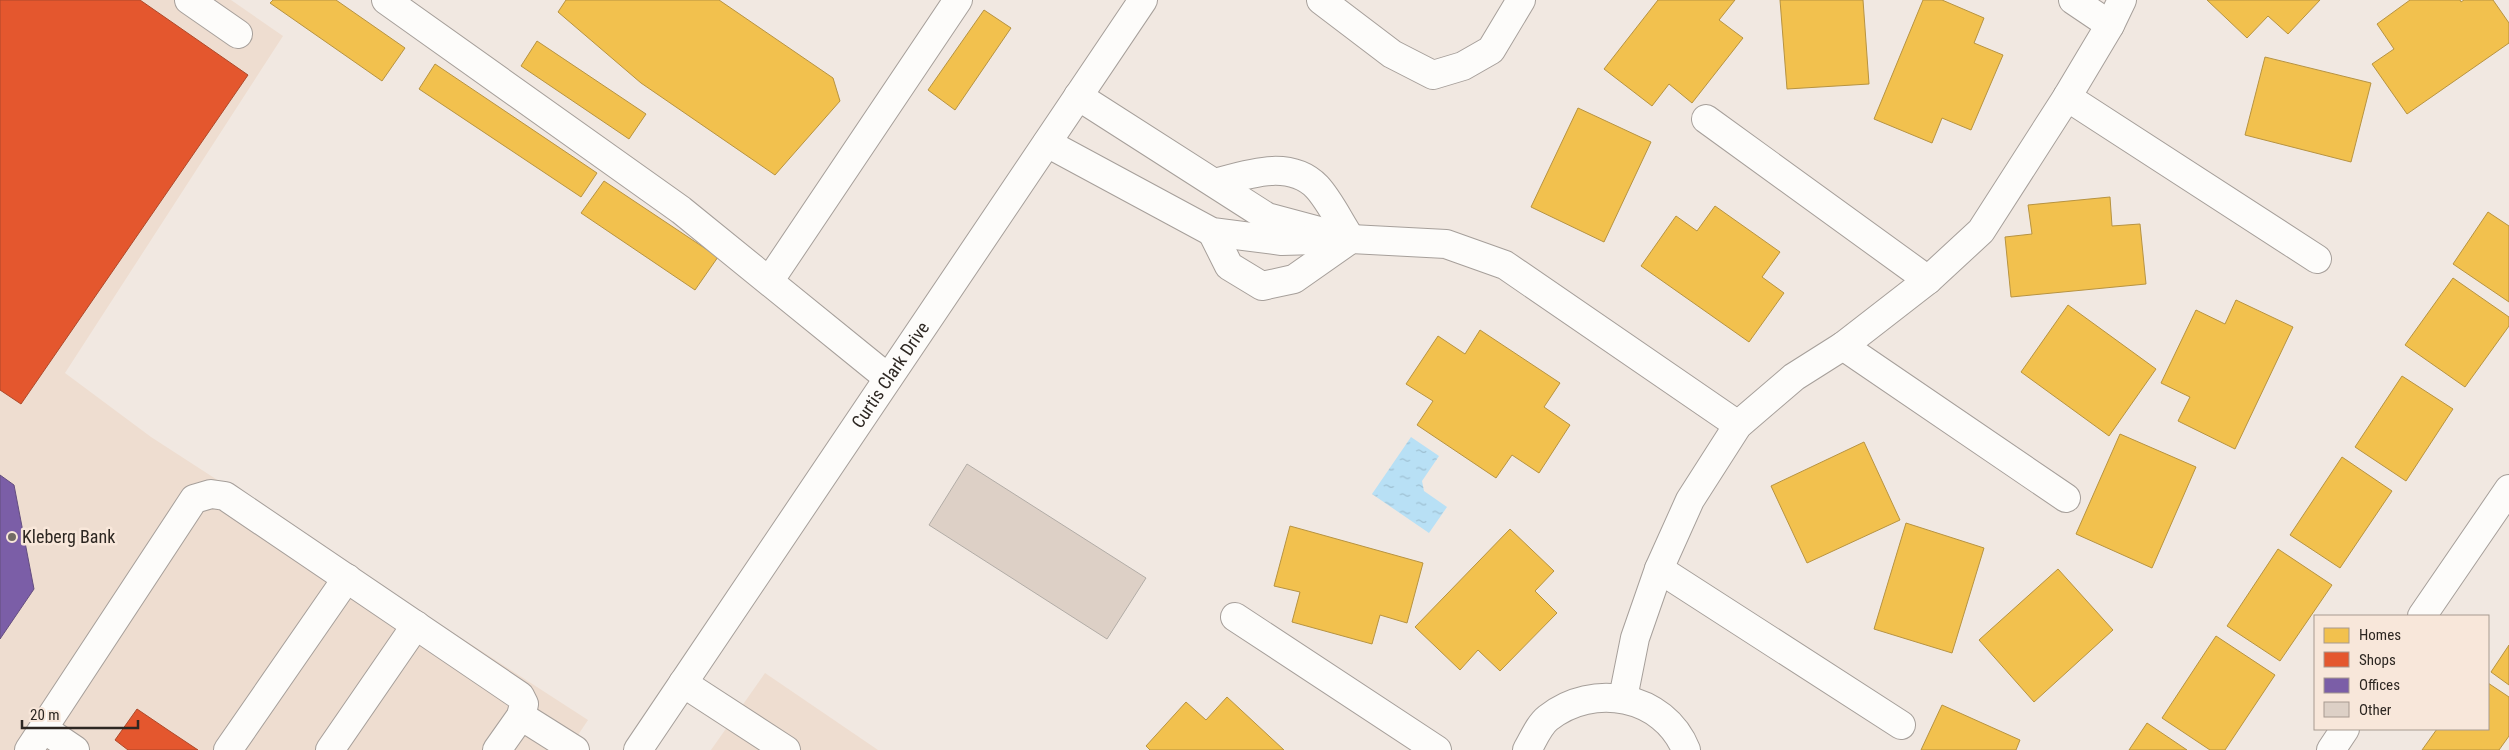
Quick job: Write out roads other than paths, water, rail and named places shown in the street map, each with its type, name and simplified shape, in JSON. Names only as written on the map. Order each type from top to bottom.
[{"type":"street","points":[[188,0],[238,34]]},
{"type":"street","points":[[386,0],[681,210],[770,280],[888,378]]},
{"type":"street","points":[[770,280],[958,0]]},
{"type":"street","name":"Curtis Clark Drive","points":[[638,750],[1142,0]]},
{"type":"street","points":[[1321,0],[1392,54],[1432,74],[1462,66],[1490,50],[1521,0]]},
{"type":"street","points":[[2073,0],[2110,25]]},
{"type":"street","points":[[1623,698],[1635,638],[1660,569],[1690,500],[1738,425],[1794,377],[1843,346],[1928,280],[1981,231],[2067,96],[2110,25],[2122,0]]},
{"type":"street","points":[[1078,96],[1268,217],[1351,239]]},
{"type":"street","points":[[2067,96],[2317,259]]},
{"type":"street","points":[[1706,119],[1928,280]]},
{"type":"street","points":[[1047,143],[1212,232],[1282,241],[1351,239],[1446,244],[1505,265],[1738,425]]},
{"type":"street","points":[[1215,183],[1262,170],[1295,173],[1317,187],[1351,239]]},
{"type":"street","points":[[1212,232],[1229,266],[1262,286],[1294,279],[1351,239]]},
{"type":"street","points":[[1843,346],[2066,498]]},
{"type":"street","points":[[2423,615],[2508,492]]},
{"type":"street","points":[[75,750],[36,739],[194,499],[211,494],[225,496],[520,696],[524,704],[521,716],[497,750]]},
{"type":"street","points":[[1660,569],[1901,725]]},
{"type":"street","points":[[228,750],[347,578]]},
{"type":"street","points":[[1235,617],[1437,750]]},
{"type":"street","points":[[330,750],[416,625]]},
{"type":"street","points":[[683,683],[786,750]]},
{"type":"street","points":[[1527,750],[1546,719],[1572,702],[1592,697],[1623,698],[1657,712],[1678,734],[1686,750]]},
{"type":"street","points":[[521,716],[575,750]]},
{"type":"street","points":[[2331,750],[2345,730]]},
{"type":"water","points":[[1411,437],[1439,456],[1422,481],[1424,491],[1447,507],[1429,533],[1372,494]]},
{"type":"place","name":"Kleberg Bank","points":[[12,537]]}]
